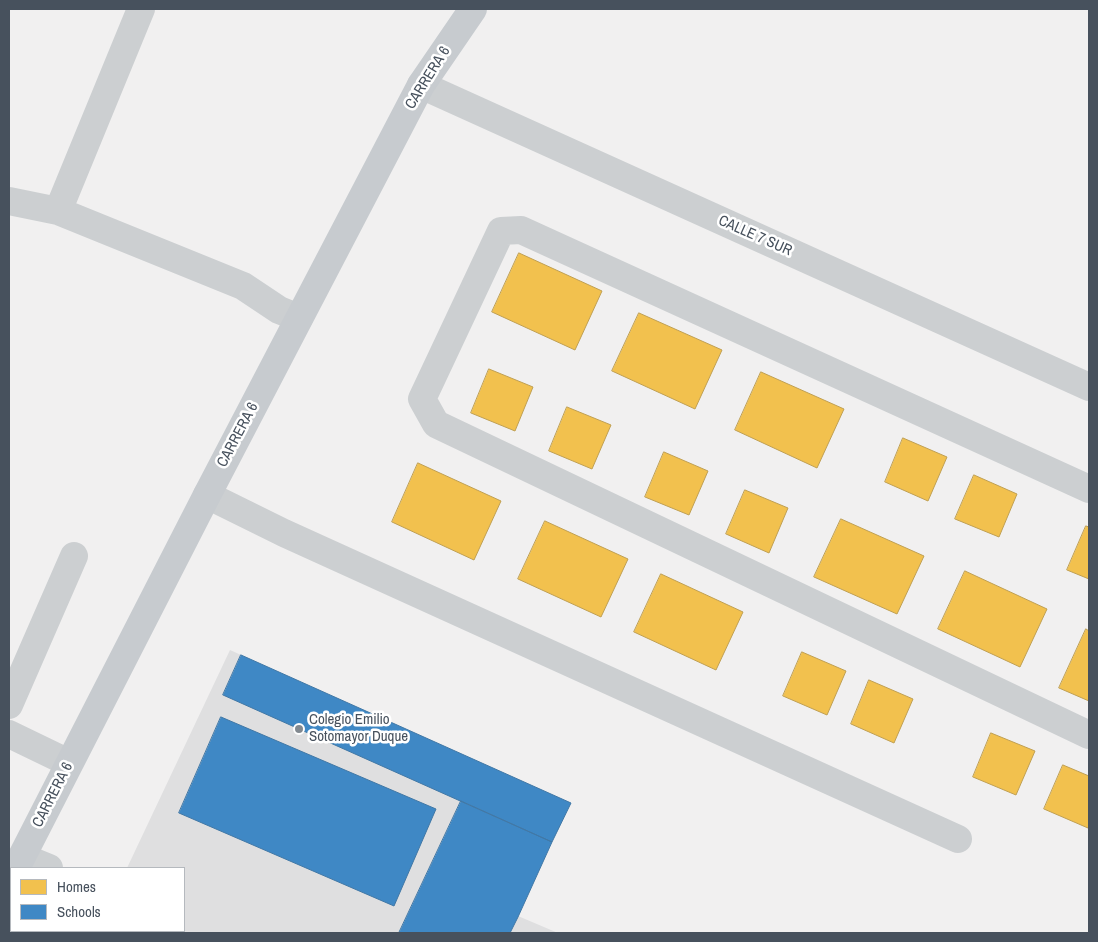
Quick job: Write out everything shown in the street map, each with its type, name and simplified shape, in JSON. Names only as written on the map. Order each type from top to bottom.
[{"type":"main road","name":"CARRERA 6","points":[[16,867],[421,85],[473,9]]},
{"type":"street","points":[[58,211],[141,9]]},
{"type":"street","name":"CALLE 7 SUR","points":[[421,85],[1089,387]]},
{"type":"street","points":[[9,201],[58,211],[243,286],[279,310],[299,318]]},
{"type":"street","points":[[1089,489],[521,230],[501,231],[422,399],[436,424],[1089,735]]},
{"type":"street","points":[[207,495],[284,533],[958,839]]},
{"type":"street","points":[[9,705],[74,556]]},
{"type":"street","points":[[9,734],[69,763]]},
{"type":"shaded area","name":"Colegio Emilio Sotomayor Duque","points":[[230,650],[571,803],[518,916],[558,933],[96,933],[185,932],[185,867],[127,867]]},
{"type":"building: Homes","points":[[519,253],[602,291],[575,350],[492,312]]},
{"type":"building: Homes","points":[[639,313],[722,350],[695,409],[612,371]]},
{"type":"building: Homes","points":[[489,369],[533,387],[515,431],[471,413]]},
{"type":"building: Homes","points":[[761,372],[844,409],[817,468],[735,430]]},
{"type":"building: Homes","points":[[567,407],[611,425],[592,469],[549,451]]},
{"type":"building: Homes","points":[[903,438],[947,457],[928,501],[885,482]]},
{"type":"building: Homes","points":[[664,452],[708,471],[689,515],[645,497]]},
{"type":"building: Homes","points":[[418,463],[501,501],[474,560],[392,522]]},
{"type":"building: Homes","points":[[974,475],[1017,494],[999,537],[955,519]]},
{"type":"building: Homes","points":[[745,490],[788,508],[769,553],[726,534]]},
{"type":"building: Homes","points":[[841,519],[924,556],[897,614],[814,577]]},
{"type":"building: Homes","points":[[545,521],[628,559],[601,617],[518,579]]},
{"type":"building: Homes","points":[[1086,526],[1089,527],[1089,579],[1067,570]]},
{"type":"building: Homes","points":[[965,571],[1047,609],[1020,667],[938,629]]},
{"type":"building: Homes","points":[[661,574],[743,612],[716,670],[634,632]]},
{"type":"building: Homes","points":[[1086,629],[1089,631],[1089,701],[1059,688]]},
{"type":"building: Homes","points":[[802,652],[846,671],[827,715],[783,696]]},
{"type":"building: Homes","points":[[869,680],[913,699],[894,743],[851,724]]},
{"type":"building: Homes","points":[[991,733],[1035,751],[1016,795],[973,777]]},
{"type":"building: Homes","points":[[1063,765],[1089,776],[1088,828],[1044,809]]},
{"type":"building: Schools","points":[[241,655],[571,803],[552,842],[223,695]]},
{"type":"building: Schools","points":[[221,717],[436,809],[394,906],[179,813]]},
{"type":"building: Schools","points":[[461,801],[552,842],[518,917],[510,933],[399,933]]},
{"type":"place","name":"Colegio Emilio Sotomayor Duque","points":[[299,729]]}]
